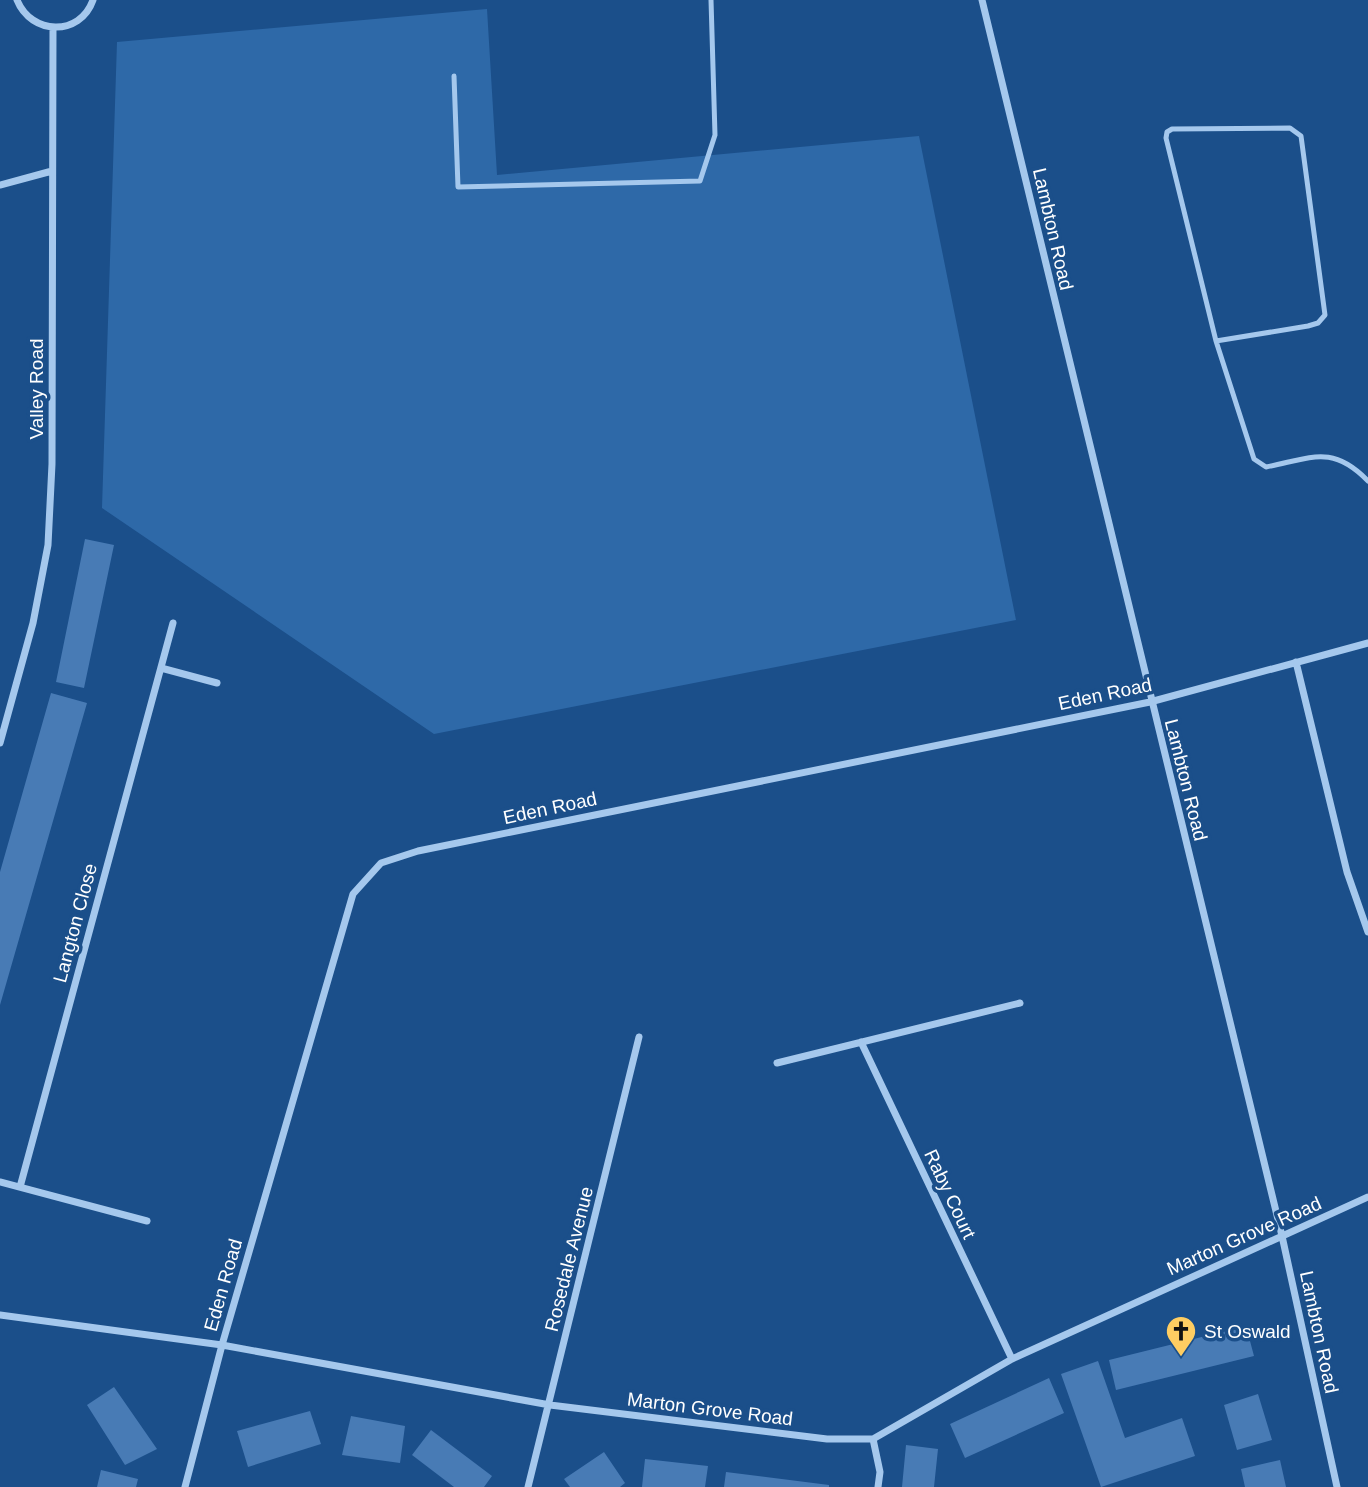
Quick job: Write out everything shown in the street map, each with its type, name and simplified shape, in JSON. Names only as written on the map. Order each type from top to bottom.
[{"type":"street","points":[[17,0],[26,15],[38,25],[53,28],[69,26],[83,17],[93,0]]},
{"type":"street","name":"Lambton Road","points":[[982,0],[1150,702],[1282,1236],[1337,1487]]},
{"type":"street","name":"Valley Road","points":[[0,743],[33,623],[48,545],[52,464],[53,28]]},
{"type":"street","points":[[0,185],[52,171]]},
{"type":"street","name":"Langton Close","points":[[20,1187],[173,623]]},
{"type":"street","name":"Eden Road","points":[[184,1487],[222,1345],[353,894],[381,863],[418,851],[1150,702],[1368,643]]},
{"type":"street","points":[[1296,662],[1347,872],[1368,932]]},
{"type":"street","points":[[161,668],[217,683]]},
{"type":"street","points":[[777,1063],[1020,1003]]},
{"type":"street","name":"Rosedale Avenue","points":[[528,1487],[639,1037]]},
{"type":"street","name":"Raby Court","points":[[861,1042],[1012,1359]]},
{"type":"street","points":[[0,1182],[147,1222]]},
{"type":"street","name":"Marton Grove Road","points":[[0,1315],[222,1345],[550,1405],[827,1439],[873,1439],[1012,1359],[1368,1197]]},
{"type":"street","points":[[873,1439],[880,1472],[878,1487]]},
{"type":"lane","points":[[454,76],[458,187],[700,181],[715,135],[711,0]]},
{"type":"lane","points":[[1216,341],[1308,326],[1318,323],[1325,315],[1301,136],[1290,128],[1172,129],[1167,132],[1216,341],[1250,452],[1259,465],[1266,467],[1322,456],[1341,458],[1368,481]]},
{"type":"shaded area","points":[[487,9],[497,175],[919,136],[1016,620],[434,734],[102,508],[117,42]]},
{"type":"building","points":[[85,539],[114,545],[84,688],[56,682]]},
{"type":"building","points":[[51,693],[87,703],[0,1005],[0,872]]},
{"type":"building","name":"St Oswald","points":[[1246,1326],[1254,1356],[1116,1390],[1109,1360]]},
{"type":"building","points":[[1098,1361],[1125,1438],[1182,1418],[1195,1456],[1101,1487],[1061,1374]]},
{"type":"building","points":[[1049,1378],[1064,1413],[965,1458],[950,1424]]},
{"type":"building","points":[[114,1387],[157,1449],[125,1465],[87,1405]]},
{"type":"building","points":[[1258,1394],[1272,1440],[1237,1450],[1224,1405]]},
{"type":"building","points":[[310,1411],[321,1444],[248,1467],[237,1431]]},
{"type":"building","points":[[351,1416],[405,1426],[400,1463],[342,1455]]},
{"type":"building","points":[[431,1430],[492,1476],[484,1487],[454,1487],[412,1455]]},
{"type":"building","points":[[906,1445],[938,1449],[934,1487],[902,1487]]},
{"type":"building","points":[[604,1452],[625,1483],[620,1487],[570,1487],[564,1479]]},
{"type":"building","points":[[645,1459],[708,1466],[705,1487],[642,1487]]},
{"type":"building","points":[[1280,1460],[1286,1487],[1245,1487],[1241,1469]]},
{"type":"building","points":[[101,1470],[138,1479],[136,1487],[97,1487]]},
{"type":"building","points":[[726,1472],[829,1485],[829,1487],[724,1487]]},
{"type":"place","name":"St Oswald","points":[[1181,1358]]}]
